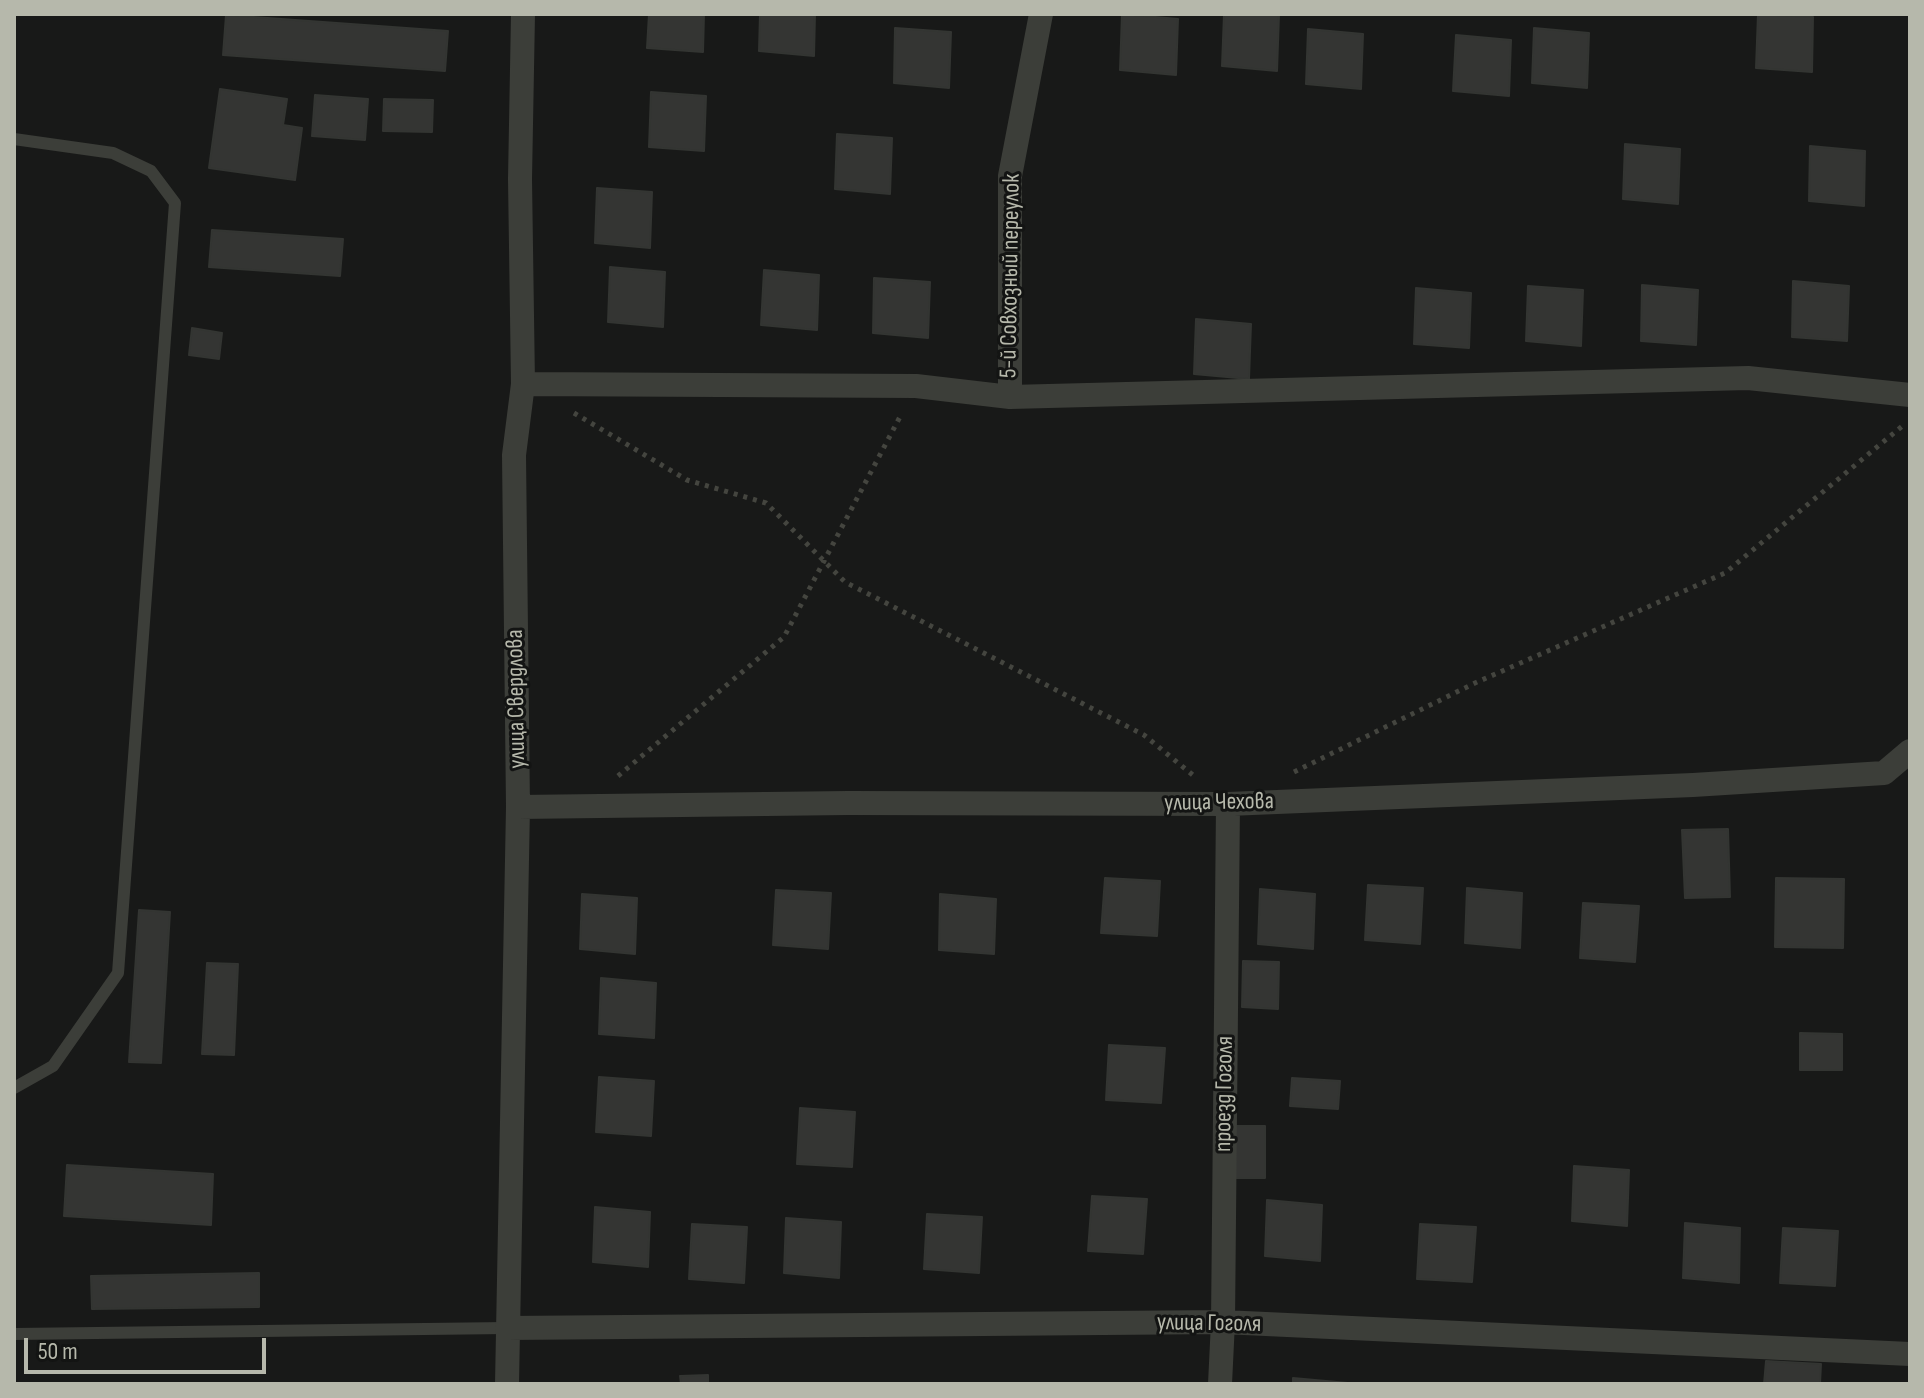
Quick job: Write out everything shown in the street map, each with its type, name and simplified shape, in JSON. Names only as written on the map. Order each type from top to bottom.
[{"type":"street","name":"улица Свердлова","points":[[507,1384],[518,807],[514,455],[523,384],[520,179],[523,14]]},
{"type":"street","name":"5-й Совхозный переулок","points":[[1010,397],[1010,176],[1041,14]]},
{"type":"street","points":[[523,384],[916,386],[1010,397],[1748,378],[1910,395]]},
{"type":"street","name":"улица Чехова","points":[[518,807],[1228,804],[1693,785],[1884,773],[1910,751]]},
{"type":"street","name":"проезд Гоголя","points":[[1220,1384],[1228,804]]},
{"type":"street","name":"улица Гоголя","points":[[507,1328],[1223,1322],[1910,1354]]},
{"type":"lane","points":[[14,139],[113,153],[151,171],[175,203],[118,973],[53,1066],[14,1088]]},
{"type":"lane","points":[[14,1334],[507,1328]]},
{"type":"path","points":[[583,805],[784,637],[916,386]]},
{"type":"path","points":[[564,408],[687,480],[766,503],[845,582],[1144,735],[1228,804]]},
{"type":"path","points":[[1283,777],[1475,683],[1725,573],[1910,420]]},
{"type":"building","points":[[649,14],[704,14],[703,52],[647,48]]},
{"type":"building","points":[[760,14],[815,14],[814,56],[759,51]]},
{"type":"building","points":[[1122,14],[1178,19],[1176,75],[1120,70]]},
{"type":"building","points":[[1224,14],[1279,15],[1277,71],[1222,66]]},
{"type":"building","points":[[1758,14],[1813,17],[1812,72],[1756,68]]},
{"type":"building","points":[[226,15],[448,31],[445,71],[223,55]]},
{"type":"building","points":[[895,28],[951,32],[949,88],[894,83]]},
{"type":"building","points":[[1534,28],[1589,33],[1587,88],[1532,83]]},
{"type":"building","points":[[1308,29],[1363,34],[1361,89],[1306,84]]},
{"type":"building","points":[[1456,35],[1511,40],[1509,96],[1453,91]]},
{"type":"building","points":[[220,89],[287,99],[283,125],[302,128],[295,180],[209,168]]},
{"type":"building","points":[[651,92],[706,96],[704,151],[649,147]]},
{"type":"building","points":[[315,95],[368,99],[365,140],[312,136]]},
{"type":"building","points":[[384,99],[433,100],[432,132],[383,131]]},
{"type":"building","points":[[837,134],[892,138],[890,194],[835,189]]},
{"type":"building","points":[[1625,144],[1680,149],[1678,204],[1623,199]]},
{"type":"building","points":[[1810,146],[1865,151],[1864,206],[1809,201]]},
{"type":"building","points":[[597,188],[652,192],[650,248],[595,243]]},
{"type":"building","points":[[212,230],[343,239],[340,276],[209,267]]},
{"type":"building","points":[[610,267],[665,272],[663,327],[608,322]]},
{"type":"building","points":[[764,270],[819,275],[817,330],[761,325]]},
{"type":"building","points":[[874,278],[930,282],[928,338],[873,333]]},
{"type":"building","points":[[1793,281],[1849,286],[1847,341],[1792,337]]},
{"type":"building","points":[[1642,285],[1698,290],[1696,345],[1641,341]]},
{"type":"building","points":[[1528,286],[1583,290],[1581,346],[1526,341]]},
{"type":"building","points":[[1416,288],[1471,293],[1469,348],[1414,344]]},
{"type":"building","points":[[1196,319],[1251,324],[1249,379],[1194,374]]},
{"type":"building","points":[[192,328],[222,333],[219,359],[189,355]]},
{"type":"building","points":[[1728,829],[1730,897],[1685,898],[1682,830]]},
{"type":"building","points":[[1105,878],[1160,881],[1157,936],[1101,933]]},
{"type":"building","points":[[1776,878],[1844,879],[1843,948],[1775,947]]},
{"type":"building","points":[[1368,885],[1423,888],[1420,944],[1365,940]]},
{"type":"building","points":[[1467,888],[1522,893],[1520,948],[1465,943]]},
{"type":"building","points":[[1260,889],[1315,894],[1313,949],[1258,944]]},
{"type":"building","points":[[776,890],[831,893],[828,949],[773,945]]},
{"type":"building","points":[[582,894],[637,898],[635,954],[580,949]]},
{"type":"building","points":[[940,894],[996,899],[994,954],[939,950]]},
{"type":"building","points":[[1583,903],[1639,906],[1635,962],[1580,958]]},
{"type":"building","points":[[139,910],[170,912],[161,1063],[129,1062]]},
{"type":"building","points":[[1243,961],[1279,962],[1278,1009],[1242,1007]]},
{"type":"building","points":[[207,963],[238,964],[234,1055],[202,1054]]},
{"type":"building","points":[[601,978],[656,983],[654,1038],[599,1034]]},
{"type":"building","points":[[1800,1033],[1842,1034],[1842,1070],[1800,1070]]},
{"type":"building","points":[[1109,1045],[1165,1048],[1161,1103],[1106,1100]]},
{"type":"building","points":[[599,1077],[654,1081],[651,1136],[596,1132]]},
{"type":"building","points":[[1292,1078],[1340,1081],[1338,1109],[1290,1106]]},
{"type":"building","points":[[800,1108],[855,1112],[852,1167],[797,1164]]},
{"type":"building","points":[[1234,1126],[1265,1126],[1265,1178],[1233,1178]]},
{"type":"building","points":[[67,1165],[213,1174],[211,1225],[64,1216]]},
{"type":"building","points":[[1574,1166],[1629,1170],[1627,1226],[1572,1221]]},
{"type":"building","points":[[1092,1196],[1147,1199],[1143,1254],[1088,1251]]},
{"type":"building","points":[[1267,1200],[1322,1205],[1320,1261],[1265,1256]]},
{"type":"building","points":[[595,1207],[650,1212],[648,1267],[593,1262]]},
{"type":"building","points":[[927,1214],[982,1217],[979,1273],[924,1269]]},
{"type":"building","points":[[786,1218],[841,1222],[839,1278],[784,1273]]},
{"type":"building","points":[[1685,1223],[1740,1228],[1739,1283],[1683,1278]]},
{"type":"building","points":[[692,1224],[747,1227],[744,1283],[689,1279]]},
{"type":"building","points":[[1420,1224],[1476,1227],[1472,1282],[1417,1279]]},
{"type":"building","points":[[1783,1228],[1838,1231],[1835,1286],[1780,1283]]},
{"type":"building","points":[[259,1273],[259,1307],[92,1309],[91,1276]]},
{"type":"building","points":[[1766,1361],[1821,1364],[1820,1384],[1764,1384]]},
{"type":"building","points":[[708,1375],[708,1384],[681,1384],[680,1376]]},
{"type":"building","points":[[1293,1378],[1348,1383],[1348,1384],[1293,1384]]}]
